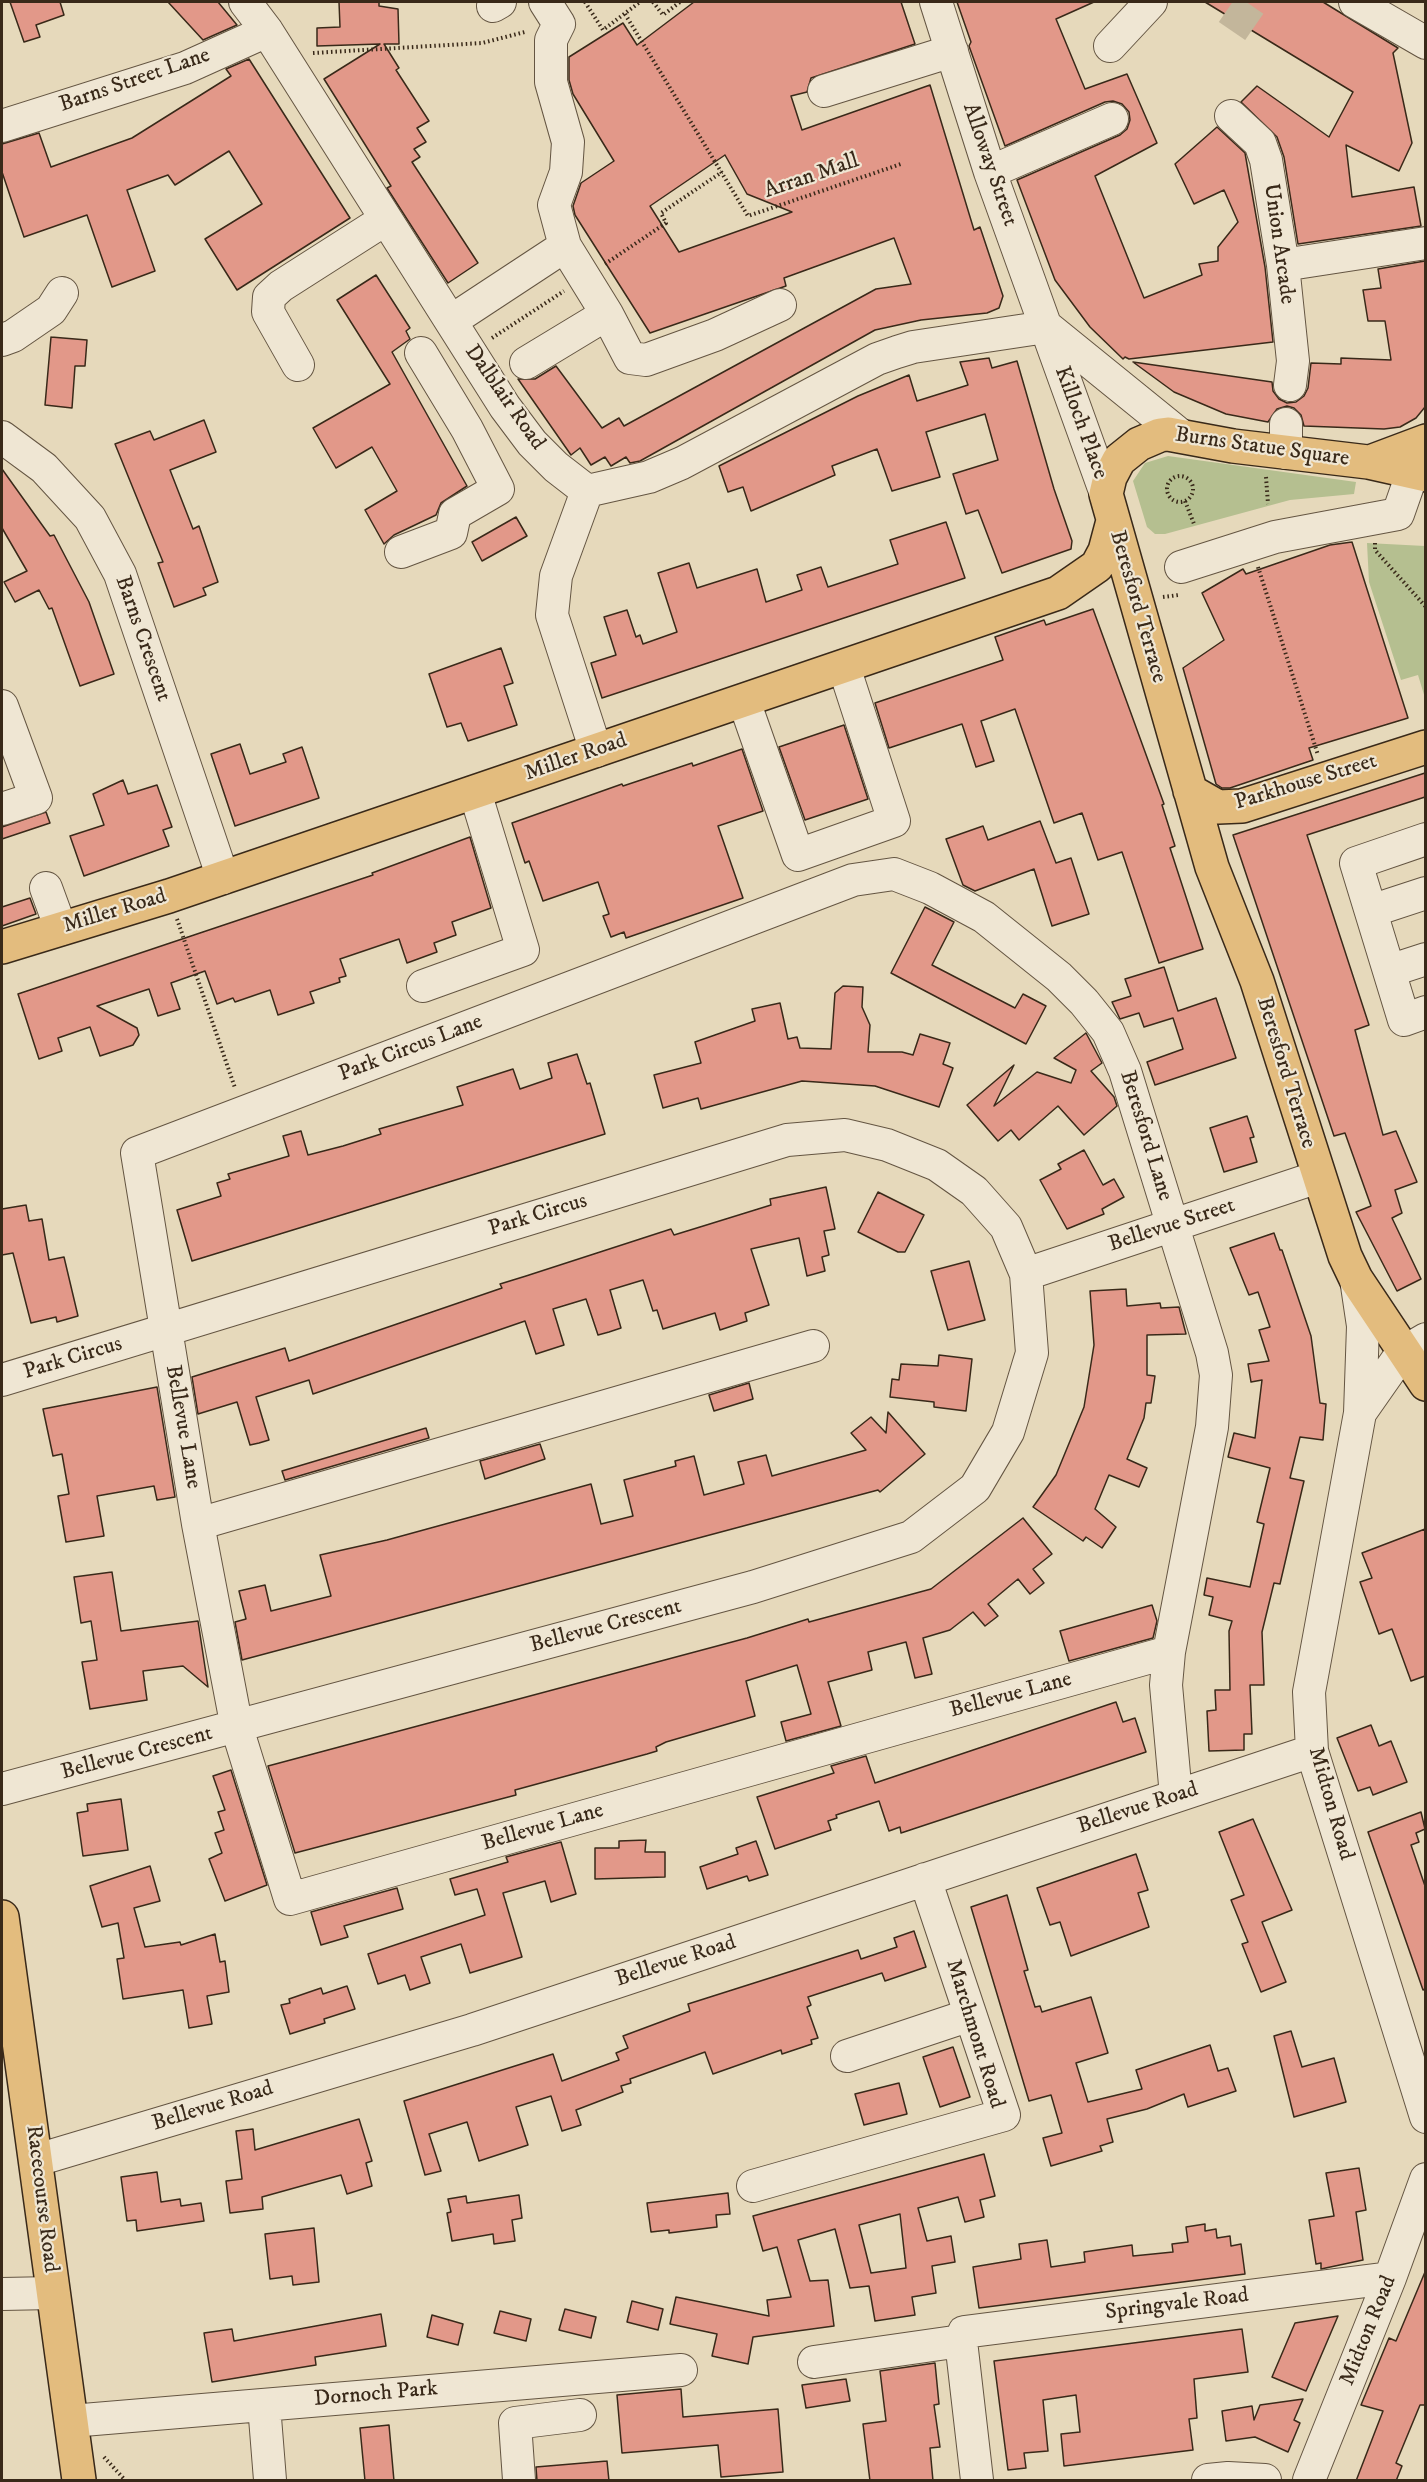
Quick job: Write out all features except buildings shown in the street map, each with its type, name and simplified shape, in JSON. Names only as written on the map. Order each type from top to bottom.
[{"type":"main road","name":"Burns Statue Square","points":[[1109,507],[1110,477],[1125,455],[1139,444],[1160,435],[1286,438],[1368,462],[1419,473]]},
{"type":"main road","points":[[1368,462],[1425,441]]},
{"type":"main road","name":"Miller Road","points":[[2,947],[223,878],[1058,593],[1097,566],[1105,551],[1109,507]]},
{"type":"main road","name":"Beresford Terrace","points":[[1109,507],[1212,867],[1257,981],[1318,1177],[1356,1279],[1414,1346],[1425,1384]]},
{"type":"main road","points":[[1058,593],[1097,585],[1110,587],[1119,594],[1144,631]]},
{"type":"main road","name":"Parkhouse Street","points":[[1190,791],[1218,807],[1242,806],[1425,747]]},
{"type":"main road","points":[[1212,867],[1225,826],[1242,806]]},
{"type":"main road","name":"Racecourse Road","points":[[2,1917],[37,2160],[79,2481]]},
{"type":"street","name":"Alloway Street","points":[[936,2],[990,172],[1046,327]]},
{"type":"street","points":[[1110,46],[1151,2]]},
{"type":"street","points":[[1354,2],[1425,43]]},
{"type":"street","points":[[548,6],[559,24],[551,40],[551,82],[568,142],[566,172],[554,205],[565,246],[607,314],[630,358],[646,360],[715,335],[780,305]]},
{"type":"street","name":"Barns Street Lane","points":[[2,126],[185,68],[261,20]]},
{"type":"street","name":"Dalblair Road","points":[[261,20],[506,407],[532,443],[556,467],[587,491]]},
{"type":"street","points":[[824,91],[952,51]]},
{"type":"street","name":"Union Arcade","points":[[1231,116],[1260,143],[1263,151],[1283,265],[1293,361],[1290,385]]},
{"type":"street","points":[[990,172],[1112,118]]},
{"type":"street","points":[[298,365],[268,312],[269,297],[281,286],[386,219]]},
{"type":"street","points":[[1283,265],[1425,243]]},
{"type":"street","points":[[451,321],[565,246]]},
{"type":"street","points":[[2,340],[13,336],[51,309],[62,293]]},
{"type":"street","points":[[526,363],[607,314]]},
{"type":"street","points":[[596,751],[552,615],[556,576],[587,491],[649,477],[682,463],[877,359],[914,347],[1046,327],[1179,434]]},
{"type":"street","name":"Killoch Place","points":[[1046,327],[1109,507]]},
{"type":"street","points":[[401,552],[451,533],[455,513],[498,489],[467,429],[422,353]]},
{"type":"street","points":[[467,429],[506,407]]},
{"type":"street","name":"Barns Crescent","points":[[2,437],[44,468],[90,518],[120,574],[223,878]]},
{"type":"street","name":"Burns Statue Square","points":[[1180,567],[1275,537],[1398,514],[1419,473]]},
{"type":"street","points":[[744,701],[798,855],[894,820],[844,667]]},
{"type":"street","points":[[2,706],[36,798],[2,809]]},
{"type":"street","points":[[423,986],[523,950],[475,792]]},
{"type":"street","points":[[1425,839],[1356,863],[1404,1020],[1425,1012]]},
{"type":"street","name":"Beresford Lane","points":[[853,880],[894,874],[930,888],[1006,933],[1084,1002],[1108,1032],[1117,1051],[1173,1225],[1212,1353],[1216,1375],[1212,1427],[1168,1652],[1166,1685],[1176,1796]]},
{"type":"street","name":"Park Circus Lane","points":[[165,1331],[137,1153],[853,880]]},
{"type":"street","points":[[46,888],[62,929]]},
{"type":"street","points":[[1371,912],[1425,893]]},
{"type":"street","points":[[1389,971],[1425,959]]},
{"type":"street","name":"Park Circus","points":[[2,1380],[787,1140],[845,1135],[887,1146],[937,1165],[974,1191],[1006,1227],[1026,1274]]},
{"type":"street","name":"Bellevue Street","points":[[1026,1274],[1318,1177]]},
{"type":"street","name":"Bellevue Crescent","points":[[2,1789],[237,1728],[753,1587],[911,1537],[975,1488],[1008,1432],[1032,1353],[1026,1274]]},
{"type":"street","name":"Midton Road","points":[[1356,1279],[1363,1326],[1360,1413],[1309,1692],[1312,1751],[1425,2117]]},
{"type":"street","name":"Bellevue Lane","points":[[165,1331],[198,1524],[237,1728],[290,1899],[1168,1652]]},
{"type":"street","name":"Bellevue Lane","points":[[198,1524],[813,1346]]},
{"type":"street","name":"Midton Road","points":[[1360,1413],[1414,1346]]},
{"type":"street","name":"Bellevue Road","points":[[37,2160],[472,2030],[1312,1751]]},
{"type":"street","name":"Marchmont Road","points":[[753,2186],[1004,2115],[925,1879]]},
{"type":"street","points":[[847,2056],[970,2015]]},
{"type":"street","name":"Midton Road","points":[[1309,2481],[1390,2278],[1425,2180]]},
{"type":"street","name":"Springvale Road","points":[[814,2362],[963,2336],[1390,2278]]},
{"type":"street","points":[[2,2294],[53,2293]]},
{"type":"street","points":[[963,2336],[977,2481]]},
{"type":"street","name":"Dornoch Park","points":[[71,2421],[681,2370]]},
{"type":"street","points":[[264,2405],[270,2481]]},
{"type":"street","points":[[519,2481],[515,2423],[580,2415]]},
{"type":"street","points":[[1208,2481],[1228,2478],[1265,2481]]},
{"type":"path","points":[[585,2],[603,30],[640,2]]},
{"type":"path","points":[[653,2],[663,15],[680,2]]},
{"type":"path","points":[[261,20],[482,43],[523,34],[548,6]]},
{"type":"path","name":"Arran Mall","points":[[625,14],[748,216],[901,164]]},
{"type":"path","points":[[1175,476],[1184,476],[1193,486],[1192,495],[1185,501],[1176,501],[1167,493],[1167,485],[1175,476]]},
{"type":"path","points":[[1185,501],[1194,524]]},
{"type":"path","points":[[1372,519],[1376,550],[1425,608]]},
{"type":"path","points":[[1251,545],[1326,778]]},
{"type":"path","points":[[169,896],[243,1112]]},
{"type":"green space","points":[[1168,456],[1356,482],[1354,494],[1290,500],[1165,534],[1155,534],[1147,527],[1133,481],[1145,463]]},
{"type":"green space","points":[[1367,543],[1425,546],[1425,698],[1418,675],[1401,680],[1369,582]]},
{"type":"tunnel","points":[[1232,31],[1252,2]]}]
